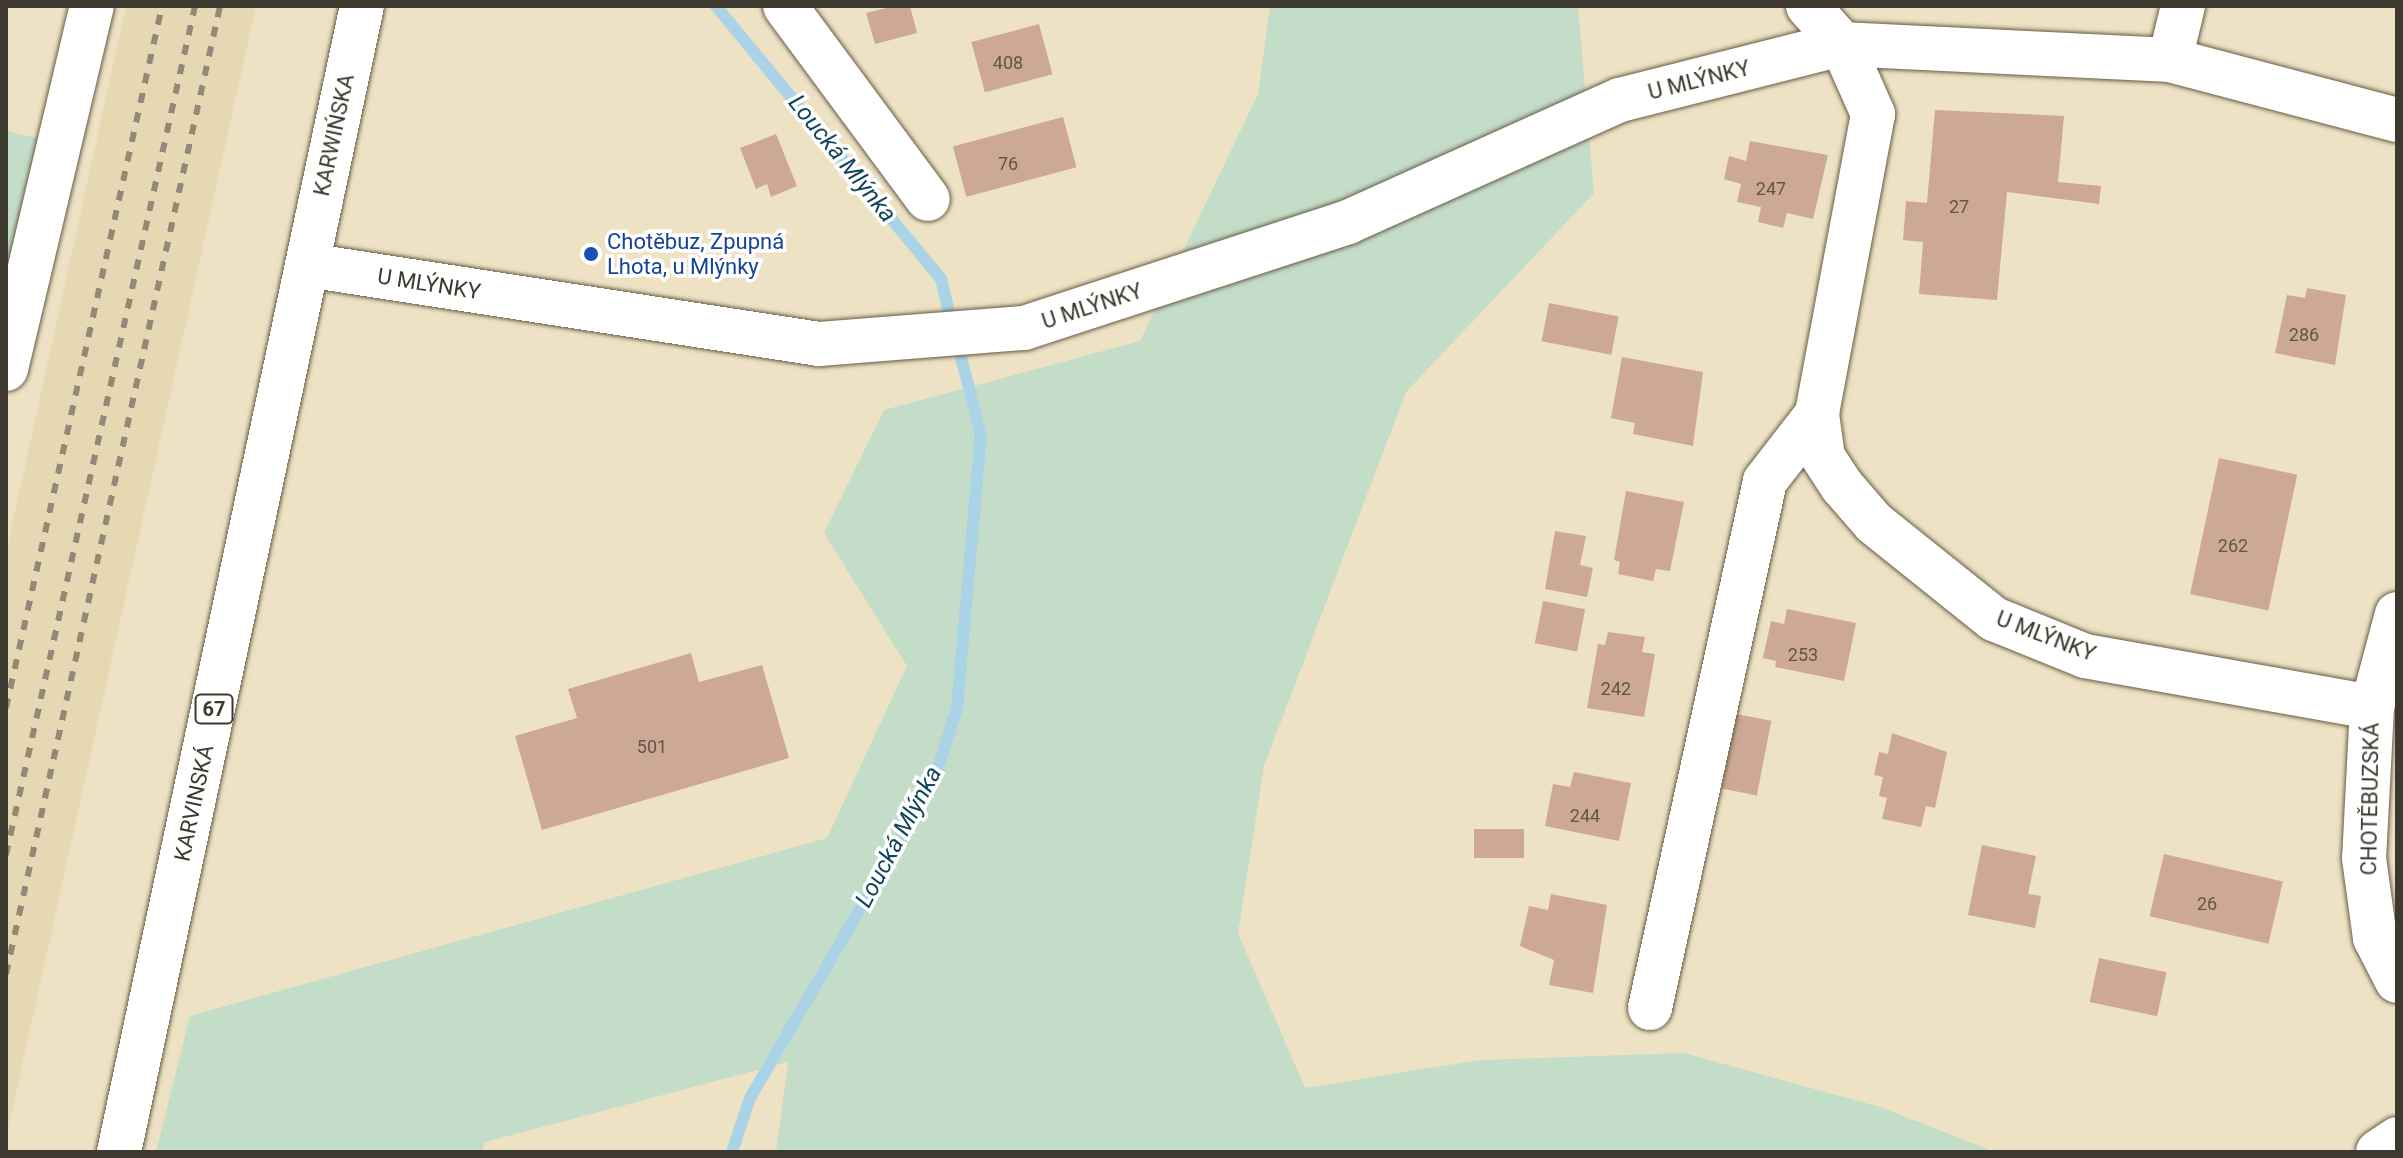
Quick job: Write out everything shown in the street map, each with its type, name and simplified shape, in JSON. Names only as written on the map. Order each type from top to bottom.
[{"type":"street","points":[[6,369],[92,6]]},
{"type":"street","name":"KARWIŃSKA","points":[[307,265],[362,6]]},
{"type":"street","points":[[785,6],[928,199]]},
{"type":"street","points":[[1808,6],[1842,44]]},
{"type":"street","points":[[2170,60],[2183,6]]},
{"type":"street","name":"U MLÝNKY","points":[[307,265],[819,344],[1024,328],[1348,222],[1620,100],[1842,44],[2170,60],[2397,120]]},
{"type":"street","name":"U MLÝNKY","points":[[1842,44],[1873,114],[1817,414],[1823,457],[1850,495],[1874,523],[1994,619],[2085,656],[2372,707]]},
{"type":"street","name":"KARVINSKÁ","points":[[119,1152],[307,265]]},
{"type":"street","name":"U MLÝNKY","points":[[1650,1008],[1765,481],[1817,414]]},
{"type":"street","name":"CHOTĚBUZSKÁ","points":[[2397,614],[2372,707],[2364,858],[2375,938],[2397,981]]},
{"type":"street","points":[[2378,1152],[2397,1139]]},
{"type":"shaded area","points":[[126,6],[256,6],[6,1138],[6,553]]},
{"type":"green space","points":[[1270,6],[1578,6],[1594,193],[1406,392],[1264,766],[1238,933],[1305,1088],[1480,1060],[1684,1053],[1880,1107],[1995,1152],[776,1152],[788,1062],[485,1142],[482,1152],[156,1152],[190,1016],[827,838],[907,666],[824,533],[884,410],[1140,341],[1258,94]]},
{"type":"green space","points":[[6,131],[38,138],[6,277]]},
{"type":"building","points":[[894,6],[910,6],[917,33],[875,44],[866,13]]},
{"type":"building","points":[[1039,24],[1052,74],[985,92],[971,42]]},
{"type":"building","points":[[1935,110],[2064,116],[2058,182],[2101,186],[2099,204],[2007,192],[1997,300],[1919,294],[1923,242],[1903,240],[1906,201],[1927,203]]},
{"type":"building","points":[[1063,117],[1076,167],[966,197],[953,147]]},
{"type":"building","points":[[776,134],[797,186],[771,197],[767,184],[756,189],[740,148]]},
{"type":"building","points":[[1750,141],[1828,155],[1813,219],[1787,213],[1783,228],[1758,222],[1761,207],[1737,202],[1741,184],[1724,179],[1729,156],[1746,161]]},
{"type":"building","points":[[2307,288],[2346,295],[2335,365],[2275,353],[2287,295],[2305,298]]},
{"type":"building","points":[[1549,303],[1619,317],[1611,355],[1542,341]]},
{"type":"building","points":[[1622,357],[1703,372],[1693,446],[1633,434],[1635,423],[1611,418]]},
{"type":"building","points":[[2219,458],[2297,475],[2268,611],[2190,594]]},
{"type":"building","points":[[1626,491],[1684,502],[1670,571],[1656,569],[1653,581],[1618,574],[1620,562],[1614,560]]},
{"type":"building","points":[[1555,531],[1586,536],[1580,565],[1593,568],[1587,597],[1545,589]]},
{"type":"building","points":[[1543,601],[1585,609],[1577,651],[1535,643]]},
{"type":"building","points":[[1787,609],[1856,623],[1844,681],[1775,667],[1776,661],[1763,658],[1771,621],[1784,624]]},
{"type":"building","points":[[1608,632],[1645,637],[1642,652],[1655,654],[1644,717],[1587,708],[1598,644],[1605,645]]},
{"type":"building","points":[[691,653],[699,682],[762,665],[789,758],[542,830],[515,736],[577,718],[568,689]]},
{"type":"building","points":[[1736,714],[1771,721],[1757,795],[1721,789]]},
{"type":"building","points":[[1892,733],[1947,752],[1935,808],[1926,806],[1921,827],[1882,819],[1887,798],[1879,796],[1883,777],[1874,775],[1879,752],[1888,754]]},
{"type":"building","points":[[1574,772],[1631,783],[1619,841],[1545,826],[1553,784],[1570,787]]},
{"type":"building","points":[[1474,829],[1524,829],[1524,858],[1474,858]]},
{"type":"building","points":[[1982,845],[2036,856],[2028,894],[2041,896],[2035,928],[1968,915]]},
{"type":"building","points":[[2164,854],[2283,881],[2268,944],[2150,916]]},
{"type":"building","points":[[1551,894],[1607,905],[1593,993],[1549,985],[1554,960],[1520,946],[1529,906],[1548,910]]},
{"type":"building","points":[[2099,958],[2166,972],[2157,1016],[2090,1002]]},
{"type":"waterway","name":"Loucká Mlýnka","points":[[716,6],[941,279],[951,320]]},
{"type":"waterway","name":"Loucká Mlýnka","points":[[732,1152],[750,1098],[933,784],[957,708],[981,436],[960,353]]},
{"type":"railway","points":[[6,708],[162,6]]},
{"type":"railway","points":[[6,855],[195,6]]},
{"type":"railway","points":[[6,974],[220,6]]},
{"type":"place","name":"Chotěbuz, Zpupná Lhota, u Mlýnky","points":[[591,254]]}]
